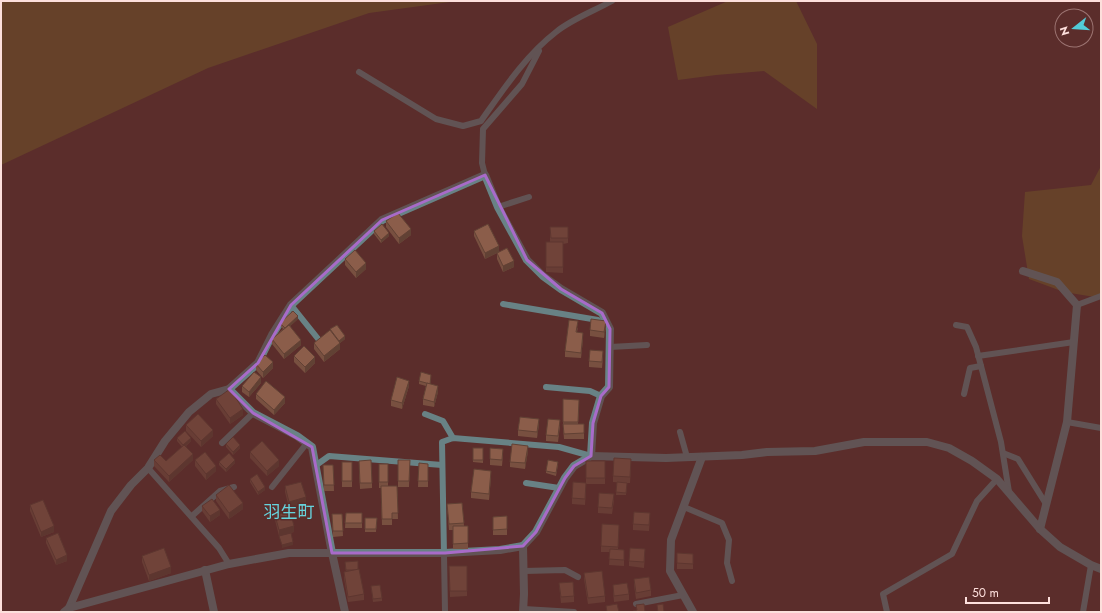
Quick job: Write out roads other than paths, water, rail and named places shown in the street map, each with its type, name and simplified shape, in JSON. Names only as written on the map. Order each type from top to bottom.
[{"type":"street","points":[[67,610],[111,511],[148,468],[165,441],[189,412],[211,394],[229,389],[258,363],[272,335],[291,306],[382,220],[485,175],[498,207],[527,260],[561,289],[602,313],[610,329],[609,387],[601,396],[593,422],[591,456]]},
{"type":"street","points":[[1023,271],[1058,282],[1077,305],[1067,422],[1040,529]]},
{"type":"street","points":[[229,389],[252,413],[297,436],[312,447],[345,612]]},
{"type":"street","points":[[67,610],[205,570],[289,553],[445,553],[500,550],[523,546],[536,532],[559,488],[574,466],[591,456],[630,458],[742,455],[767,452],[815,451],[864,442],[927,442],[948,448],[972,461],[996,479],[1040,529],[1060,547],[1091,565],[1101,569]]},
{"type":"street","points":[[693,612],[670,571],[671,540],[702,457]]},
{"type":"street","points":[[523,546],[524,610]]},
{"type":"street","points":[[205,570],[214,612]]},
{"type":"lane","points":[[359,72],[436,119],[463,126],[481,121],[511,78],[544,42],[557,31],[612,1]]},
{"type":"lane","points":[[485,175],[482,163],[483,129],[522,84],[544,42]]},
{"type":"lane","points":[[498,207],[529,197]]},
{"type":"lane","points":[[1077,305],[1101,296]]},
{"type":"lane","points":[[503,304],[606,321]]},
{"type":"lane","points":[[291,306],[319,340]]},
{"type":"lane","points":[[956,325],[967,327],[976,347],[1003,453],[1009,494]]},
{"type":"lane","points":[[978,356],[1074,342]]},
{"type":"lane","points":[[610,347],[647,345]]},
{"type":"lane","points":[[964,394],[970,368],[981,366]]},
{"type":"lane","points":[[546,387],[590,391],[601,396]]},
{"type":"lane","points":[[222,443],[252,413]]},
{"type":"lane","points":[[425,414],[443,421],[454,438]]},
{"type":"lane","points":[[1067,422],[1101,428]]},
{"type":"lane","points":[[680,432],[687,457]]},
{"type":"lane","points":[[445,611],[442,442],[454,438],[559,447],[591,456]]},
{"type":"lane","points":[[272,487],[307,443]]},
{"type":"lane","points":[[1003,453],[1018,459],[1046,504]]},
{"type":"lane","points":[[315,466],[329,456],[442,465]]},
{"type":"lane","points":[[148,468],[220,548],[230,564]]},
{"type":"lane","points":[[887,612],[883,594],[952,554],[977,501],[996,479]]},
{"type":"lane","points":[[526,483],[559,488]]},
{"type":"lane","points":[[192,516],[220,491],[234,487]]},
{"type":"lane","points":[[684,507],[722,523],[729,540],[727,563],[732,581]]},
{"type":"lane","points":[[1084,612],[1091,565]]},
{"type":"lane","points":[[524,571],[565,570],[578,577]]},
{"type":"lane","points":[[636,604],[683,595]]},
{"type":"lane","points":[[524,610],[574,612]]},
{"type":"district","name":"羽生町","points":[[289,512]]}]
